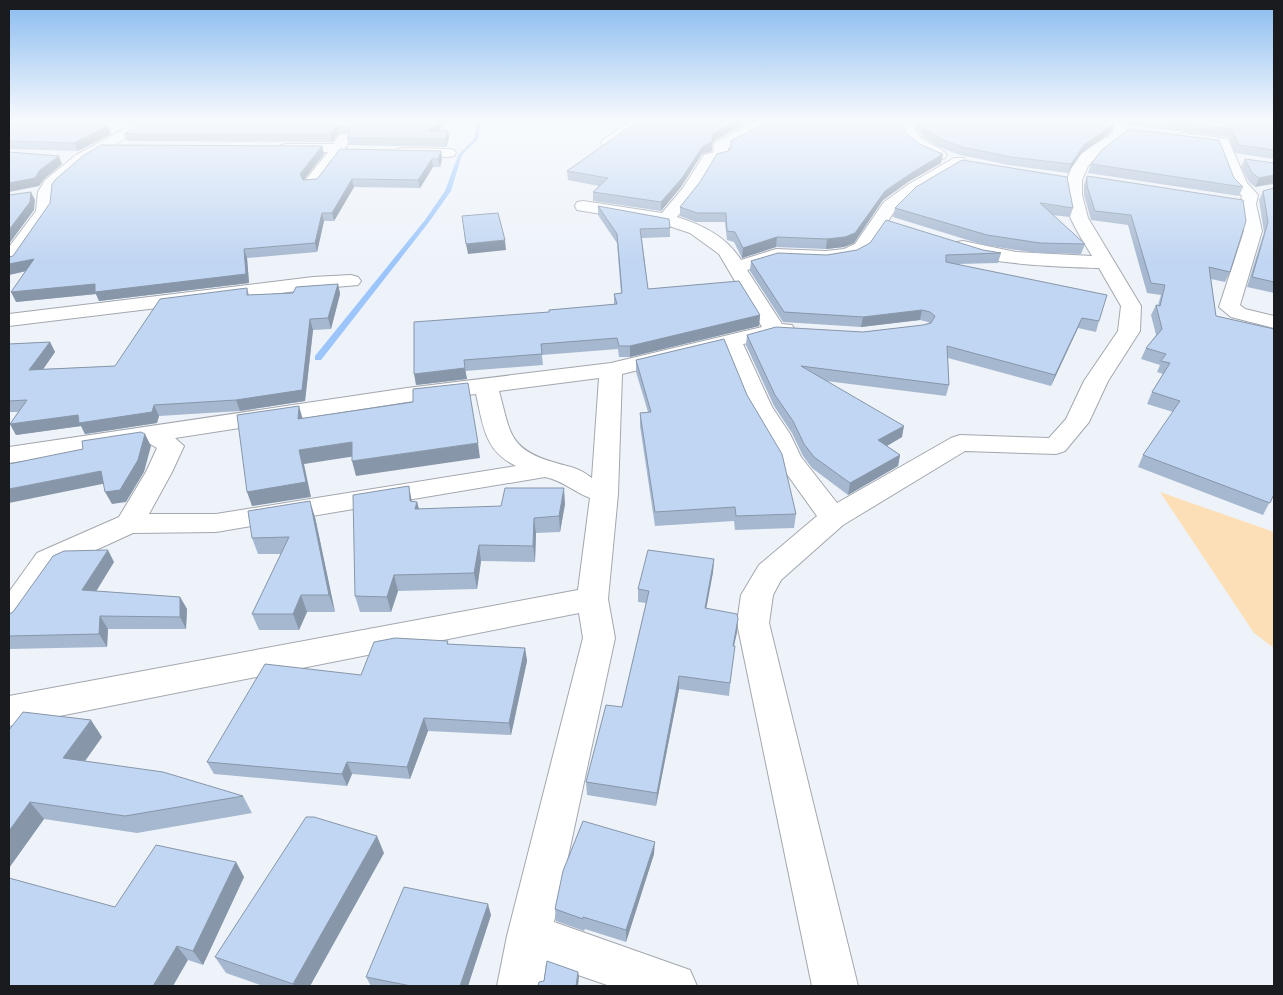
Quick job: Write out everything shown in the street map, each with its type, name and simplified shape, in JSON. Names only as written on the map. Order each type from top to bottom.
[{"type":"street","points":[[9,260],[44,211],[38,193],[69,167]]},
{"type":"street","points":[[311,183],[323,167]]},
{"type":"street","points":[[666,218],[690,190],[703,167]]},
{"type":"street","points":[[736,268],[776,255],[826,257],[848,254],[861,248],[890,206],[915,187],[957,167]]},
{"type":"street","points":[[835,986],[753,623],[757,595],[770,573],[833,518],[960,443],[1056,446],[1077,422],[1096,381],[1129,331],[1131,306],[1079,218],[1074,195],[1075,179],[1080,167]]},
{"type":"street","points":[[1232,167],[1249,199],[1252,231],[1229,307],[1238,313],[1274,322]]},
{"type":"street","points":[[1056,178],[1095,180]]},
{"type":"street","points":[[1229,201],[1249,199],[1268,191]]},
{"type":"street","points":[[583,206],[666,218],[696,229],[726,251],[775,330]]},
{"type":"street","points":[[880,220],[898,226]]},
{"type":"street","points":[[944,240],[981,252],[1037,261],[1105,262]]},
{"type":"street","points":[[9,320],[313,283],[351,281]]},
{"type":"street","points":[[9,455],[486,385],[611,370],[775,330],[803,332]]},
{"type":"street","points":[[731,341],[760,408],[777,434],[789,459],[833,518]]},
{"type":"street","points":[[520,986],[599,638],[592,599],[604,494],[611,370]]},
{"type":"street","points":[[486,385],[500,440],[514,455],[544,469],[569,474],[583,485],[604,494]]},
{"type":"street","points":[[129,524],[160,472],[171,446],[150,433]]},
{"type":"street","points":[[9,616],[48,560],[129,524],[216,524],[544,469]]},
{"type":"street","points":[[9,711],[592,599]]},
{"type":"street","points":[[530,936],[674,986]]},
{"type":"shaded area","points":[[1160,492],[1274,532],[1274,648],[1254,633]]},
{"type":"building","points":[[9,167],[43,167],[35,178],[9,183]]},
{"type":"building","points":[[69,167],[305,167],[300,174],[303,180],[317,179],[326,167],[426,167],[418,180],[352,179],[332,213],[322,213],[315,243],[244,249],[246,274],[95,292],[95,284],[11,292],[34,259],[9,264],[9,257],[13,256],[50,203],[52,184]]},
{"type":"building","points":[[572,167],[689,167],[661,202],[593,192],[608,178],[567,171]]},
{"type":"building","points":[[709,167],[921,167],[885,191],[855,233],[845,237],[827,239],[777,237],[743,248],[735,232],[727,231],[726,213],[697,213],[680,207]]},
{"type":"building","points":[[949,167],[1008,167],[1067,177],[1073,208],[1040,203],[1085,244],[1040,243],[987,235],[895,208],[916,187]]},
{"type":"building","points":[[1114,167],[1230,167],[1234,178],[1243,187]]},
{"type":"building","points":[[1249,167],[1274,167],[1274,175],[1259,178],[1252,173]]},
{"type":"building","points":[[1087,176],[1243,200],[1246,221],[1230,272],[1209,267],[1216,316],[1274,329],[1274,494],[1270,503],[1143,455],[1180,401],[1152,392],[1170,363],[1161,361],[1166,354],[1146,348],[1162,329],[1156,305],[1160,306],[1165,285],[1151,283],[1131,215],[1095,211],[1087,186]]},
{"type":"building","points":[[1274,188],[1274,282],[1252,277],[1268,222],[1263,191]]},
{"type":"building","points":[[31,192],[30,202],[9,230],[9,195]]},
{"type":"building","points":[[598,206],[669,219],[670,228],[640,229],[648,289],[739,281],[760,315],[630,346],[619,346],[617,338],[541,344],[542,354],[464,360],[465,368],[414,374],[414,322],[549,312],[549,310],[617,304],[614,294],[622,293],[617,234]]},
{"type":"building","points":[[498,213],[505,240],[466,244],[462,216]]},
{"type":"building","points":[[886,220],[983,250],[1001,253],[946,255],[946,262],[1107,295],[1099,321],[1082,318],[1055,375],[947,346],[949,385],[801,366],[904,426],[878,440],[900,455],[850,483],[814,457],[804,444],[793,421],[775,395],[747,335],[776,327],[863,332],[923,325],[931,323],[935,316],[930,312],[922,310],[863,317],[784,312],[751,261],[778,253],[827,255],[857,250],[870,243]]},
{"type":"building","points":[[338,284],[328,318],[310,319],[302,390],[236,400],[154,405],[152,412],[79,423],[78,415],[10,424],[27,400],[9,401],[9,344],[50,342],[29,370],[115,366],[160,299],[247,288],[247,295],[293,293],[296,287]]},
{"type":"building","points":[[724,339],[747,395],[782,454],[796,514],[736,516],[735,507],[655,512],[640,413],[651,412],[636,360]]},
{"type":"building","points":[[468,383],[478,443],[352,461],[352,442],[299,450],[306,482],[247,492],[237,415],[299,406],[298,419],[413,402],[413,389]]},
{"type":"building","points":[[141,432],[145,434],[138,460],[120,490],[105,492],[101,471],[9,489],[9,464],[83,449],[82,441]]},
{"type":"building","points":[[409,486],[410,501],[417,502],[415,509],[501,506],[505,488],[564,488],[559,516],[534,518],[533,546],[479,545],[474,573],[394,575],[387,597],[355,596],[353,495]]},
{"type":"building","points":[[310,501],[329,595],[301,595],[293,614],[252,614],[289,537],[252,538],[248,511]]},
{"type":"building","points":[[108,550],[82,590],[180,597],[180,617],[100,616],[99,634],[9,636],[9,614],[13,612],[53,556],[64,551]]},
{"type":"building","points":[[648,550],[714,559],[705,608],[737,614],[738,619],[733,646],[735,646],[730,683],[679,676],[657,793],[586,782],[606,705],[622,707],[649,591],[638,589]]},
{"type":"building","points":[[395,638],[448,641],[447,644],[525,648],[509,723],[424,718],[407,767],[347,762],[342,774],[207,762],[265,664],[361,675],[374,642]]},
{"type":"building","points":[[23,712],[91,720],[63,758],[163,772],[243,796],[125,816],[30,802],[9,831],[9,730]]},
{"type":"building","points":[[306,817],[314,817],[377,836],[293,984],[215,957]]},
{"type":"building","points":[[583,821],[655,842],[626,930],[583,917],[583,919],[555,909],[563,871]]},
{"type":"building","points":[[156,845],[236,862],[193,951],[177,946],[153,986],[9,986],[9,878],[115,907]]},
{"type":"building","points":[[404,887],[488,904],[460,986],[411,986],[366,977]]},
{"type":"building","points":[[547,961],[578,972],[576,986],[538,986],[539,982],[544,981]]},
{"type":"waterway","points":[[318,358],[427,221],[448,191],[456,167]]}]
